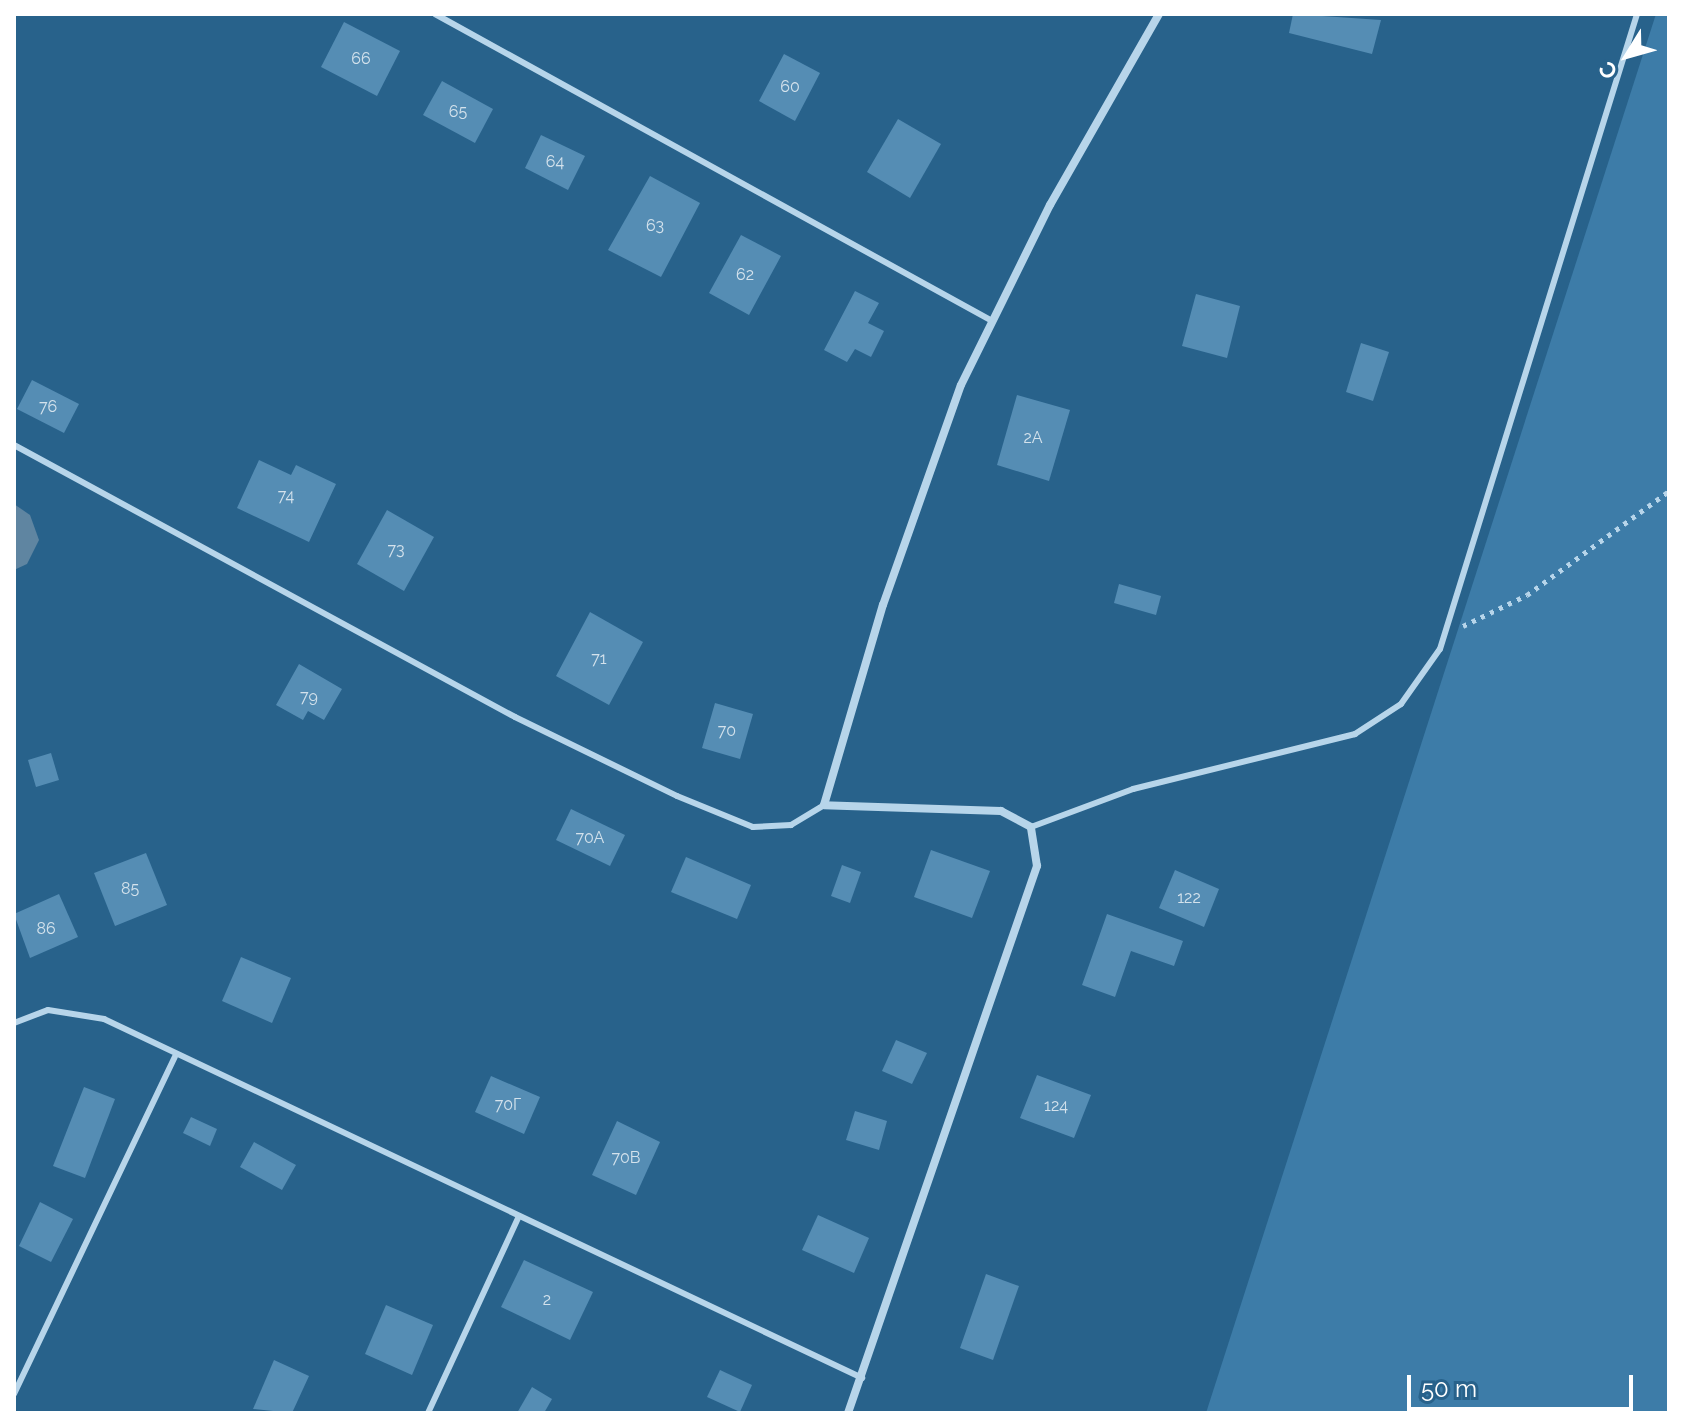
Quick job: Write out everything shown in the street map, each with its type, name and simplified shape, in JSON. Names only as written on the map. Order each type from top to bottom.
[{"type":"street","points":[[848,1413],[1037,866],[1031,827],[1001,811],[824,805],[883,605],[961,385],[992,321],[1159,14]]},
{"type":"lane","points":[[435,14],[992,321]]},
{"type":"lane","points":[[1031,827],[1133,789],[1355,734],[1401,704],[1446,630],[1637,14]]},
{"type":"lane","points":[[14,445],[515,717],[677,796],[753,827],[791,825],[824,805]]},
{"type":"lane","points":[[14,1023],[48,1010],[104,1019],[175,1056],[862,1378]]},
{"type":"lane","points":[[14,1394],[175,1056]]},
{"type":"lane","points":[[428,1413],[518,1218]]},
{"type":"path","points":[[1446,630],[1480,622],[1527,595],[1669,491]]},
{"type":"shaded area","points":[[1656,14],[1669,14],[1669,1413],[1206,1413]]},
{"type":"shaded area","points":[[14,504],[30,515],[39,540],[27,564],[14,570]]},
{"type":"building","points":[[1293,14],[1381,20],[1372,54],[1289,33]]},
{"type":"building","points":[[344,22],[400,51],[377,96],[321,67]]},
{"type":"building","points":[[784,54],[820,73],[795,121],[759,101]]},
{"type":"building","points":[[442,81],[493,109],[475,143],[423,115]]},
{"type":"building","points":[[898,119],[941,144],[910,198],[867,172]]},
{"type":"building","points":[[541,135],[585,156],[568,190],[525,168]]},
{"type":"building","points":[[650,176],[700,203],[661,277],[608,250]]},
{"type":"building","points":[[741,235],[781,256],[749,315],[709,293]]},
{"type":"building","points":[[855,291],[879,303],[868,323],[884,331],[871,357],[855,349],[847,362],[824,350]]},
{"type":"building","points":[[1196,294],[1240,306],[1227,358],[1182,346]]},
{"type":"building","points":[[1361,343],[1389,352],[1373,401],[1346,392]]},
{"type":"building","points":[[32,380],[79,404],[64,433],[17,409]]},
{"type":"building","points":[[1017,395],[1070,410],[1049,481],[997,465]]},
{"type":"building","points":[[259,460],[291,475],[296,465],[336,484],[309,542],[237,508]]},
{"type":"building","points":[[387,510],[434,537],[404,591],[357,564]]},
{"type":"building","points":[[1119,584],[1161,596],[1156,615],[1114,603]]},
{"type":"building","points":[[590,612],[643,642],[609,705],[556,676]]},
{"type":"building","points":[[299,664],[342,689],[324,720],[308,711],[303,720],[276,705]]},
{"type":"building","points":[[715,703],[753,714],[740,759],[702,748]]},
{"type":"building","points":[[51,753],[59,780],[36,787],[28,760]]},
{"type":"building","points":[[571,809],[625,835],[610,866],[556,840]]},
{"type":"building","points":[[931,850],[990,871],[972,918],[914,897]]},
{"type":"building","points":[[146,853],[167,905],[115,926],[94,873]]},
{"type":"building","points":[[686,857],[751,885],[737,919],[671,892]]},
{"type":"building","points":[[842,865],[861,872],[850,903],[831,896]]},
{"type":"building","points":[[1175,870],[1219,889],[1204,927],[1159,908]]},
{"type":"building","points":[[59,894],[78,937],[30,958],[14,914]]},
{"type":"building","points":[[1107,914],[1183,941],[1174,966],[1131,951],[1115,997],[1082,985]]},
{"type":"building","points":[[241,957],[291,978],[272,1023],[222,1001]]},
{"type":"building","points":[[896,1040],[927,1053],[912,1084],[882,1071]]},
{"type":"building","points":[[1037,1075],[1091,1095],[1074,1138],[1020,1118]]},
{"type":"building","points":[[491,1076],[540,1097],[524,1134],[475,1112]]},
{"type":"building","points":[[84,1087],[115,1099],[85,1178],[53,1166]]},
{"type":"building","points":[[855,1111],[887,1121],[879,1150],[846,1140]]},
{"type":"building","points":[[191,1117],[217,1129],[210,1146],[183,1133]]},
{"type":"building","points":[[617,1121],[660,1142],[636,1195],[592,1175]]},
{"type":"building","points":[[254,1142],[296,1165],[282,1190],[240,1167]]},
{"type":"building","points":[[40,1202],[73,1219],[51,1262],[19,1246]]},
{"type":"building","points":[[818,1215],[869,1238],[854,1273],[802,1250]]},
{"type":"building","points":[[524,1260],[593,1292],[570,1340],[501,1307]]},
{"type":"building","points":[[986,1274],[1019,1286],[993,1360],[960,1348]]},
{"type":"building","points":[[386,1305],[433,1325],[412,1375],[365,1354]]},
{"type":"building","points":[[274,1360],[309,1376],[292,1413],[253,1409]]},
{"type":"building","points":[[720,1370],[752,1385],[740,1412],[707,1397]]},
{"type":"building","points":[[532,1387],[552,1399],[544,1413],[517,1413]]}]
